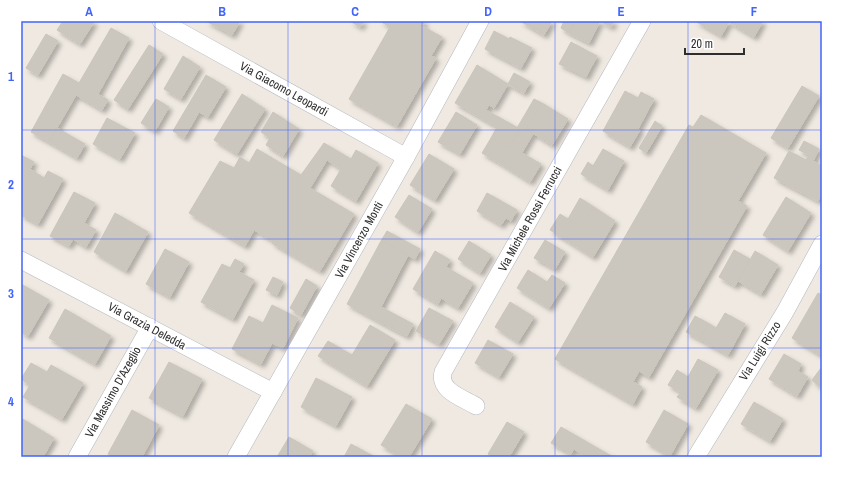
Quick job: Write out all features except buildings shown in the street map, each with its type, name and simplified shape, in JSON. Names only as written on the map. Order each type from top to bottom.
[{"type":"street","name":"Via Giacomo Leopardi","points":[[161,21],[406,157]]},
{"type":"street","name":"Via Vincenzo Monti","points":[[236,457],[406,157],[480,21]]},
{"type":"street","name":"Via Michele Rossi Ferrucci","points":[[476,406],[448,390],[442,380],[443,372],[642,21]]},
{"type":"street","name":"Via Luigi Rizzo","points":[[696,457],[785,312],[822,244]]},
{"type":"street","name":"Via Grazia Deledda","points":[[21,260],[273,392]]},
{"type":"street","name":"Via Massimo D'Azeglio","points":[[77,457],[150,327]]}]
